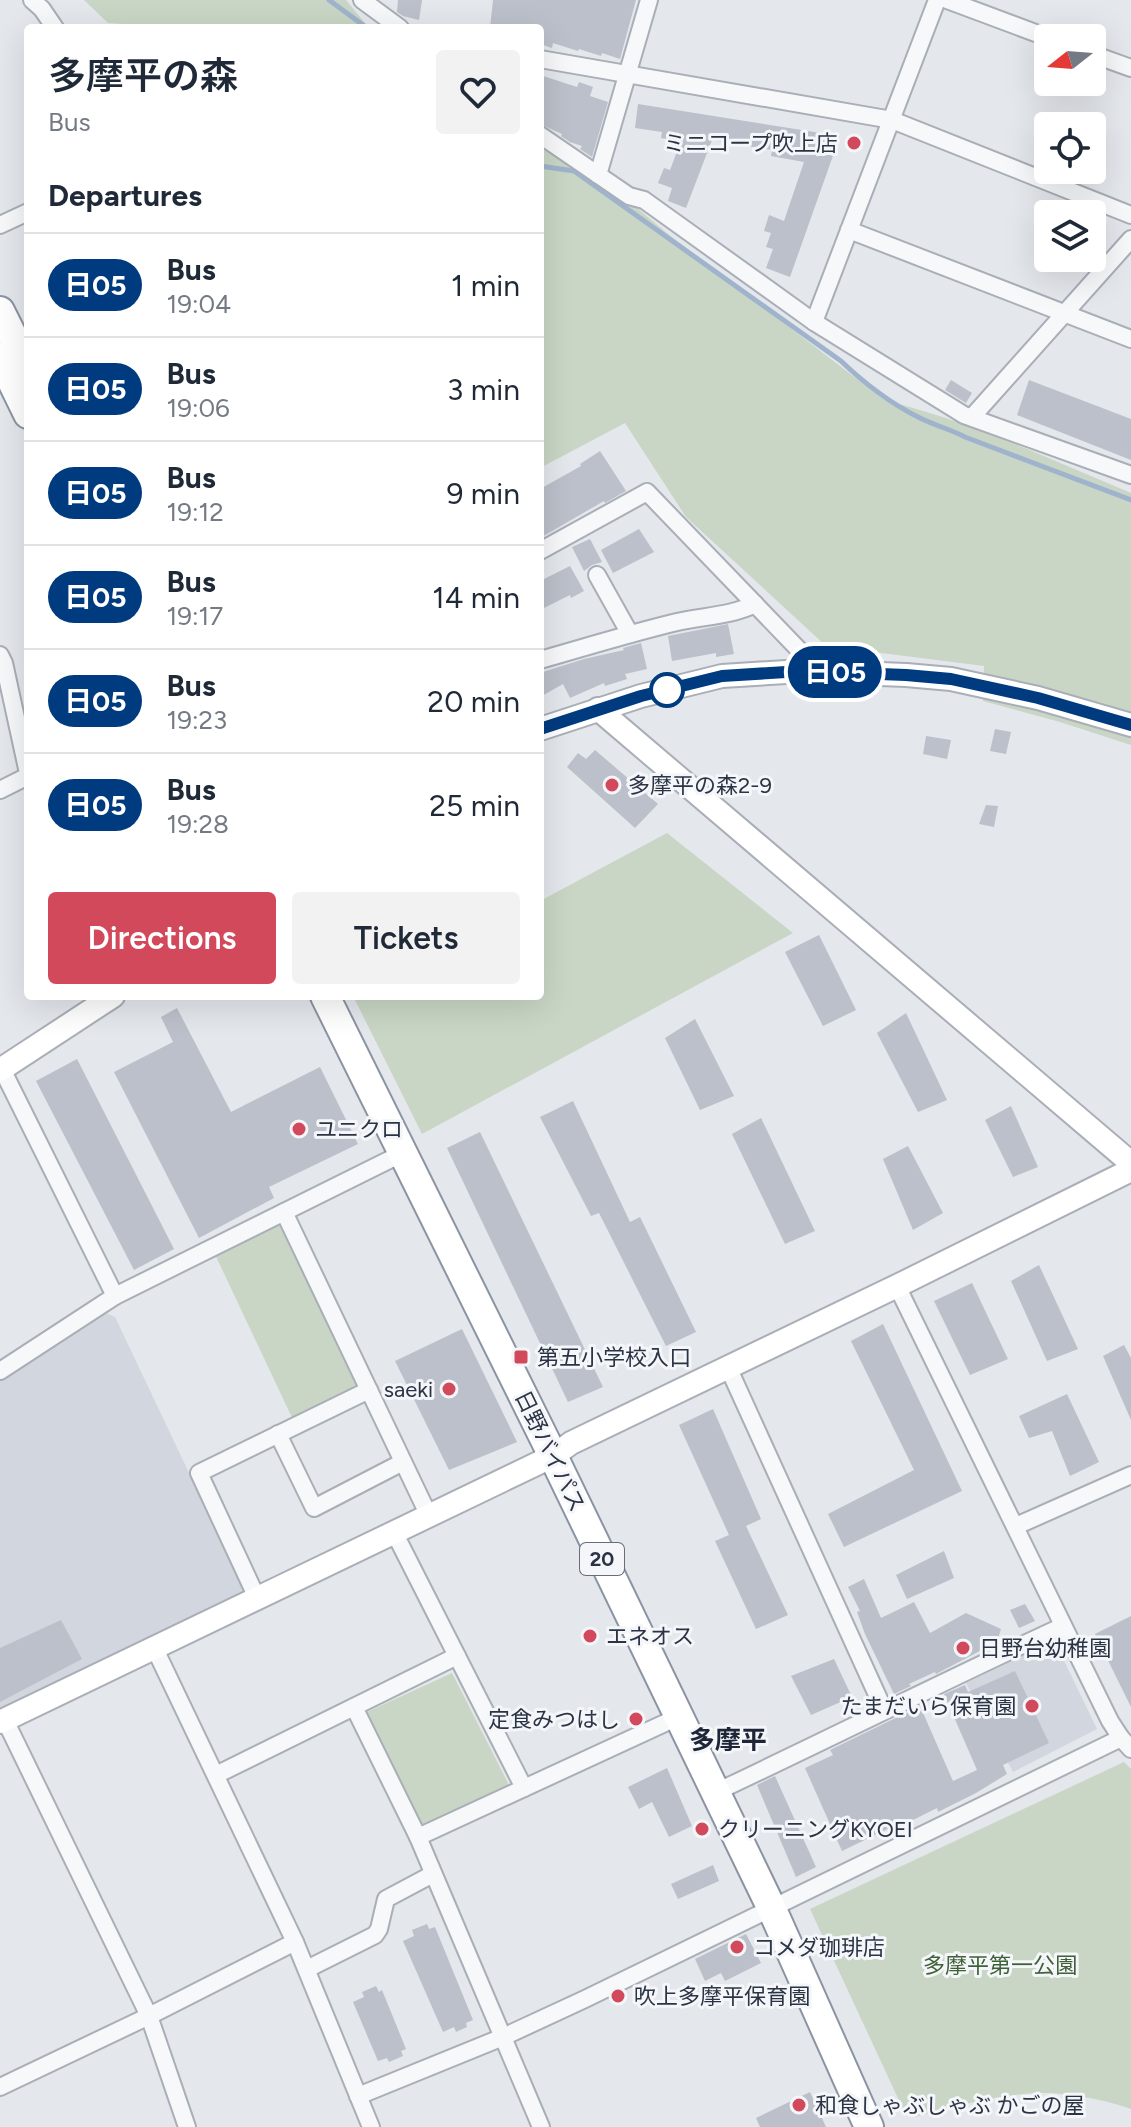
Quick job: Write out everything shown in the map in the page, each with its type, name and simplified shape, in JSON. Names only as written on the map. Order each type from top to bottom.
[{"type":"highway","points":[[0,311],[24,359]]},
{"type":"highway","points":[[0,357],[24,406]]},
{"type":"highway","name":"日野バイパス","points":[[327,1000],[553,1456],[771,1907],[869,2127]]},
{"type":"street","points":[[32,0],[52,24]]},
{"type":"street","points":[[362,0],[395,24]]},
{"type":"street","points":[[598,175],[649,0]]},
{"type":"street","points":[[814,322],[937,0]]},
{"type":"street","points":[[947,0],[1034,32]]},
{"type":"street","points":[[1106,59],[1131,68]]},
{"type":"street","points":[[544,60],[892,120],[1131,215]]},
{"type":"street","points":[[544,138],[629,196],[644,200],[814,322],[964,415],[1131,475]]},
{"type":"street","points":[[0,225],[24,214]]},
{"type":"street","points":[[849,230],[1131,339]]},
{"type":"street","points":[[972,417],[1131,239]]},
{"type":"street","points":[[544,549],[647,492],[802,653],[809,671]]},
{"type":"street","points":[[597,575],[630,634]]},
{"type":"street","points":[[544,659],[691,619],[741,611],[755,604]]},
{"type":"street","points":[[0,655],[24,756]]},
{"type":"street","points":[[544,728],[641,696],[722,676],[809,671],[951,679],[1038,698],[1131,725]]},
{"type":"street","points":[[598,709],[1131,1163]]},
{"type":"street","points":[[0,790],[24,777]]},
{"type":"street","points":[[107,1000],[1,1068],[115,1296]]},
{"type":"street","points":[[0,1371],[115,1296],[403,1153]]},
{"type":"street","points":[[187,2127],[149,2016],[2,1721],[553,1456],[571,1443],[1131,1170]]},
{"type":"street","points":[[284,1212],[429,1516]]},
{"type":"street","points":[[358,2096],[503,2037],[771,1907],[1126,1743],[1110,1721],[897,1286]]},
{"type":"street","points":[[728,1367],[884,1710]]},
{"type":"street","points":[[257,1598],[199,1473],[369,1390]]},
{"type":"street","points":[[278,1434],[314,1508],[403,1462]]},
{"type":"street","points":[[1016,1526],[1131,1475]]},
{"type":"street","points":[[394,1532],[524,1788]]},
{"type":"street","points":[[714,1793],[1063,1626]]},
{"type":"street","points":[[154,1647],[295,1942],[371,2127]]},
{"type":"street","points":[[216,1775],[457,1656]]},
{"type":"street","points":[[354,1707],[418,1837],[541,2127]]},
{"type":"street","points":[[418,1837],[678,1717]]},
{"type":"street","points":[[307,1969],[375,1935],[386,1899],[433,1874]]},
{"type":"street","points":[[0,2087],[295,1942]]},
{"type":"shaded area","points":[[104,1312],[115,1317],[246,1593],[0,1709],[0,1380]]},
{"type":"shaded area","name":"たまだいら保育園","points":[[1054,1640],[1097,1729],[1013,1772],[966,1683]]},
{"type":"green space","points":[[84,0],[346,0],[366,24],[124,24],[108,23]]},
{"type":"green space","points":[[544,150],[617,191],[668,234],[883,399],[1011,442],[1131,493],[1131,745],[983,701],[984,666],[826,646],[686,517],[625,423],[544,466]]},
{"type":"green space","points":[[667,833],[793,933],[422,1134],[355,1000],[544,1000],[544,899]]},
{"type":"green space","points":[[284,1212],[369,1390],[296,1426],[212,1248]]},
{"type":"green space","points":[[452,1673],[510,1787],[423,1827],[367,1712]]},
{"type":"green space","name":"多摩平第一公園","points":[[1124,1762],[1131,1769],[1131,2109],[1085,2097],[1039,2093],[993,2098],[916,2117],[903,2109],[810,1909]]},
{"type":"building","points":[[398,0],[422,0],[419,20],[397,12]]},
{"type":"building","points":[[493,0],[636,0],[620,59],[553,43],[552,48],[544,45],[544,24],[490,24]]},
{"type":"building","points":[[544,76],[577,87],[579,82],[593,87],[590,96],[608,102],[592,157],[580,149],[582,146],[570,142],[562,134],[544,126]]},
{"type":"building","points":[[638,104],[840,136],[790,277],[766,268],[773,249],[766,247],[771,233],[764,231],[769,215],[784,221],[804,162],[771,156],[772,150],[712,140],[686,208],[668,201],[672,188],[658,183],[664,168],[670,170],[681,141],[661,138],[662,132],[635,128]]},
{"type":"building","points":[[951,380],[972,393],[966,403],[945,390]]},
{"type":"building","points":[[1029,380],[1131,419],[1131,460],[1017,415]]},
{"type":"building","points":[[600,451],[626,491],[544,536],[544,487]]},
{"type":"building","points":[[639,529],[654,552],[613,573],[601,550]]},
{"type":"building","points":[[590,539],[602,562],[584,571],[572,547]]},
{"type":"building","points":[[570,566],[584,591],[544,608],[544,579]]},
{"type":"building","points":[[728,624],[734,654],[716,657],[716,653],[672,661],[668,636]]},
{"type":"building","points":[[641,643],[647,669],[625,674],[627,679],[605,686],[604,683],[570,698],[563,684],[544,695],[544,672]]},
{"type":"building","points":[[995,729],[1011,732],[1006,754],[990,751]]},
{"type":"building","points":[[926,736],[951,740],[947,759],[923,754]]},
{"type":"building","name":"多摩平の森2-9","points":[[595,750],[658,804],[635,828],[567,767],[578,753],[586,759]]},
{"type":"building","points":[[986,805],[998,806],[994,827],[979,824]]},
{"type":"building","points":[[819,935],[856,1010],[823,1026],[785,952]]},
{"type":"building","points":[[177,1008],[231,1112],[320,1067],[358,1144],[269,1187],[274,1198],[199,1238],[114,1072],[173,1042],[161,1017]]},
{"type":"building","points":[[906,1013],[947,1100],[918,1112],[877,1033]]},
{"type":"building","points":[[695,1019],[734,1096],[700,1110],[665,1038]]},
{"type":"building","points":[[77,1059],[174,1249],[134,1270],[36,1081]]},
{"type":"building","points":[[573,1101],[630,1222],[640,1217],[696,1332],[666,1346],[599,1213],[591,1216],[540,1117]]},
{"type":"building","points":[[1011,1106],[1038,1167],[1013,1177],[985,1120]]},
{"type":"building","points":[[761,1118],[815,1231],[785,1244],[732,1134]]},
{"type":"building","points":[[480,1132],[603,1387],[568,1402],[447,1148]]},
{"type":"building","points":[[908,1146],[943,1213],[913,1230],[883,1159]]},
{"type":"building","points":[[1039,1265],[1078,1349],[1047,1361],[1011,1281]]},
{"type":"building","points":[[972,1283],[1008,1359],[970,1375],[934,1301]]},
{"type":"building","points":[[883,1324],[962,1491],[844,1547],[828,1514],[914,1470],[851,1341]]},
{"type":"building","points":[[462,1329],[517,1442],[449,1470],[395,1361]]},
{"type":"building","points":[[1124,1345],[1131,1358],[1131,1420],[1103,1356]]},
{"type":"building","points":[[1067,1394],[1099,1462],[1070,1476],[1052,1431],[1029,1438],[1019,1416]]},
{"type":"building","points":[[713,1409],[761,1519],[746,1526],[788,1615],[756,1629],[715,1541],[729,1535],[679,1425]]},
{"type":"building","points":[[944,1551],[954,1578],[907,1599],[896,1575]]},
{"type":"building","points":[[864,1579],[881,1618],[914,1602],[930,1633],[966,1613],[1001,1629],[997,1642],[894,1694],[865,1634],[857,1612],[860,1611],[848,1587]]},
{"type":"building","points":[[1025,1604],[1035,1621],[1019,1628],[1010,1610]]},
{"type":"building","points":[[1131,1616],[1131,1707],[1095,1634]]},
{"type":"building","points":[[61,1620],[82,1659],[0,1702],[0,1648]]},
{"type":"building","points":[[834,1659],[852,1697],[811,1715],[791,1676]]},
{"type":"building","points":[[1015,1671],[1049,1743],[1003,1765],[1007,1774],[976,1793],[938,1812],[937,1808],[909,1822],[908,1819],[842,1851],[805,1768],[833,1755],[830,1750],[920,1706],[953,1781],[977,1770],[944,1694],[965,1685],[968,1692]]},
{"type":"building","points":[[667,1768],[692,1826],[669,1837],[652,1802],[639,1809],[628,1787]]},
{"type":"building","points":[[775,1776],[816,1867],[796,1877],[757,1785]]},
{"type":"building","points":[[713,1865],[719,1881],[678,1899],[671,1884]]},
{"type":"building","points":[[427,1924],[429,1929],[435,1927],[473,2020],[456,2032],[454,2027],[443,2032],[403,1941],[414,1936],[412,1930]]},
{"type":"building","name":"コメダ珈琲店","points":[[746,1934],[761,1963],[725,1981],[721,1973],[705,1981],[695,1959]]},
{"type":"building","points":[[376,1986],[379,1992],[382,1990],[406,2049],[401,2051],[403,2056],[389,2062],[387,2058],[378,2061],[353,2002],[364,1997],[362,1992]]},
{"type":"building","name":"和食しゃぶしゃぶ かごの屋","points":[[810,2092],[826,2127],[760,2127],[756,2118]]},
{"type":"waterway","points":[[329,0],[362,24]]},
{"type":"waterway","points":[[544,167],[574,171],[908,411],[965,437],[1131,500]]},
{"type":"bus line","name":"日05","points":[[544,728],[641,696],[722,676],[802,671],[951,679],[1038,698],[1131,725]]},
{"type":"place","name":"ミニコープ吹上店","points":[[854,143]]},
{"type":"place","name":"多摩平の森2-9","points":[[612,785]]},
{"type":"place","name":"ユニクロ","points":[[299,1129]]},
{"type":"place","name":"第五小学校入口","points":[[521,1357]]},
{"type":"place","name":"saeki","points":[[449,1389]]},
{"type":"place","name":"エネオス","points":[[590,1636]]},
{"type":"place","name":"日野台幼稚園","points":[[963,1648]]},
{"type":"place","name":"たまだいら保育園","points":[[1032,1706]]},
{"type":"place","name":"定食みつはし","points":[[636,1719]]},
{"type":"place","name":"クリーニングKYOEI","points":[[702,1829]]},
{"type":"place","name":"コメダ珈琲店","points":[[737,1947]]},
{"type":"place","name":"吹上多摩平保育園","points":[[618,1996]]},
{"type":"place","name":"和食しゃぶしゃぶ かごの屋","points":[[799,2105]]},
{"type":"district","name":"多摩平","points":[[728,1740]]}]
